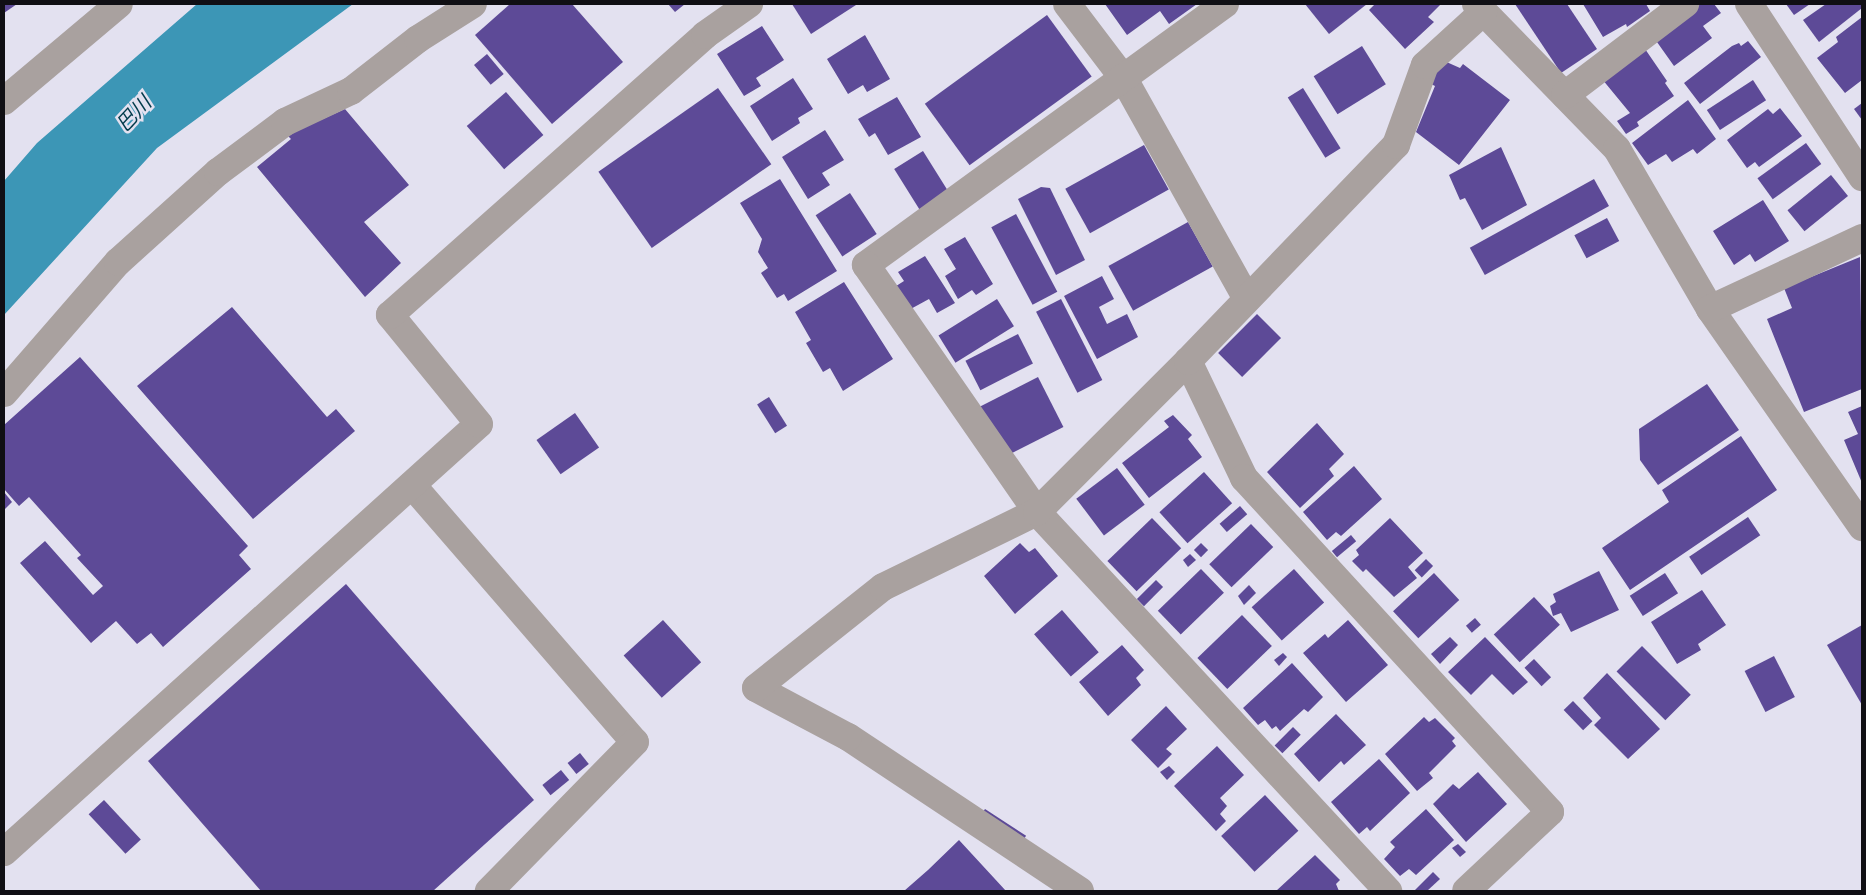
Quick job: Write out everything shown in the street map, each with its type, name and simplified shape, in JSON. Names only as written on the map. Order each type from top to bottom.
[{"type":"street","points":[[4,101],[119,4]]},
{"type":"street","points":[[4,393],[118,262],[218,172],[285,122],[351,91],[418,39],[473,4]]},
{"type":"street","points":[[4,852],[479,424],[390,315],[705,36],[749,4]]},
{"type":"street","points":[[1067,4],[1124,79],[1247,299]]},
{"type":"street","points":[[1225,4],[866,266],[1037,512],[1388,891]]},
{"type":"street","points":[[1565,95],[1686,4]]},
{"type":"street","points":[[1749,4],[1862,178]]},
{"type":"street","points":[[1080,891],[848,737],[756,688],[883,587],[1037,512],[1188,362],[1396,145],[1425,65],[1479,8],[1617,148],[1710,309],[1862,527]]},
{"type":"street","points":[[1710,309],[1862,238]]},
{"type":"street","points":[[1188,362],[1244,478],[1550,812],[1466,891]]},
{"type":"street","points":[[412,485],[635,742],[489,891]]},
{"type":"water","name":"巴川","points":[[197,4],[353,4],[157,148],[4,315],[4,181],[37,143]]},
{"type":"building","points":[[4,4],[17,4],[4,13]]},
{"type":"building","points":[[510,4],[572,4],[623,62],[552,124],[475,35]]},
{"type":"building","points":[[668,4],[685,4],[675,12]]},
{"type":"building","points":[[792,4],[855,4],[856,5],[811,34]]},
{"type":"building","points":[[1105,4],[1197,4],[1169,24],[1160,11],[1127,35]]},
{"type":"building","points":[[1305,4],[1367,4],[1329,34]]},
{"type":"building","points":[[1375,4],[1441,4],[1428,17],[1434,22],[1405,49],[1369,10]]},
{"type":"building","points":[[1515,4],[1567,4],[1597,49],[1561,73]]},
{"type":"building","points":[[1583,4],[1646,4],[1650,11],[1627,27],[1626,24],[1603,37]]},
{"type":"building","points":[[1695,4],[1714,4],[1721,13],[1703,26],[1712,38],[1674,66],[1652,35]]},
{"type":"building","points":[[1786,4],[1810,4],[1794,15]]},
{"type":"building","points":[[1826,4],[1862,4],[1862,8],[1819,42],[1803,20]]},
{"type":"building","points":[[1047,15],[1092,76],[970,165],[925,104]]},
{"type":"building","points":[[1862,17],[1862,80],[1845,93],[1817,58],[1838,42],[1836,37]]},
{"type":"building","points":[[762,26],[784,60],[756,78],[761,86],[744,96],[717,54]]},
{"type":"building","points":[[865,35],[890,79],[867,92],[863,85],[848,94],[827,59]]},
{"type":"building","points":[[1748,41],[1761,57],[1700,104],[1684,83],[1732,46],[1739,43],[1741,46]]},
{"type":"building","points":[[1362,46],[1386,84],[1338,114],[1314,76]]},
{"type":"building","points":[[1643,46],[1667,81],[1665,83],[1674,96],[1637,122],[1639,126],[1626,134],[1617,121],[1630,113],[1602,79]]},
{"type":"building","points":[[487,54],[504,74],[491,85],[474,65]]},
{"type":"building","points":[[1442,60],[1460,68],[1463,64],[1510,100],[1459,165],[1416,132],[1435,86],[1431,84]]},
{"type":"building","points":[[793,78],[813,109],[798,118],[800,123],[772,141],[750,106]]},
{"type":"building","points":[[1753,80],[1766,100],[1720,130],[1707,110]]},
{"type":"building","points":[[718,88],[771,164],[652,248],[598,172]]},
{"type":"building","points":[[1303,88],[1341,148],[1325,158],[1288,98]]},
{"type":"building","points":[[506,92],[543,135],[504,169],[467,126]]},
{"type":"building","points":[[897,97],[921,137],[888,155],[875,133],[869,137],[858,119]]},
{"type":"building","points":[[1688,100],[1716,139],[1697,154],[1693,149],[1672,162],[1666,154],[1648,165],[1632,143]]},
{"type":"building","points":[[1862,103],[1862,120],[1854,109]]},
{"type":"building","points":[[1780,108],[1802,136],[1759,167],[1755,162],[1747,168],[1727,140],[1768,109],[1773,114]]},
{"type":"building","points":[[345,109],[409,185],[364,222],[401,263],[365,297],[257,167],[291,139],[287,135]]},
{"type":"building","points":[[825,130],[844,160],[822,173],[830,185],[808,199],[782,157]]},
{"type":"building","points":[[1806,143],[1821,164],[1773,199],[1757,178]]},
{"type":"building","points":[[1144,145],[1169,190],[1090,233],[1065,189]]},
{"type":"building","points":[[1501,147],[1527,205],[1482,230],[1465,198],[1460,200],[1449,175]]},
{"type":"building","points":[[923,151],[949,193],[920,211],[894,169]]},
{"type":"building","points":[[1831,175],[1848,196],[1804,231],[1787,210]]},
{"type":"building","points":[[780,179],[837,271],[788,301],[784,294],[777,298],[761,273],[768,268],[758,252],[762,239],[740,203]]},
{"type":"building","points":[[1594,179],[1609,206],[1485,275],[1470,248]]},
{"type":"building","points":[[1041,187],[1050,188],[1085,260],[1056,275],[1018,199]]},
{"type":"building","points":[[850,193],[877,234],[842,256],[816,215]]},
{"type":"building","points":[[1763,200],[1789,241],[1755,262],[1750,254],[1734,265],[1713,231]]},
{"type":"building","points":[[1016,214],[1057,292],[1033,305],[991,227]]},
{"type":"building","points":[[1607,218],[1619,241],[1587,258],[1574,235]]},
{"type":"building","points":[[1188,222],[1213,267],[1133,311],[1108,266]]},
{"type":"building","points":[[965,237],[993,284],[976,295],[972,290],[958,299],[945,276],[956,269],[944,249]]},
{"type":"building","points":[[925,256],[955,303],[937,313],[929,299],[907,311],[893,288],[904,281],[898,272]]},
{"type":"building","points":[[1860,257],[1862,389],[1804,412],[1767,319],[1792,308],[1784,288]]},
{"type":"building","points":[[1102,276],[1114,299],[1099,307],[1107,324],[1127,314],[1138,337],[1097,359],[1064,296]]},
{"type":"building","points":[[844,282],[893,359],[843,391],[830,368],[823,372],[806,343],[811,340],[795,312]]},
{"type":"building","points":[[997,299],[1014,326],[955,363],[938,336]]},
{"type":"building","points":[[1061,299],[1102,380],[1077,393],[1036,312]]},
{"type":"building","points":[[232,307],[327,417],[336,409],[355,431],[253,519],[137,386]]},
{"type":"building","points":[[1257,314],[1281,338],[1242,377],[1218,353]]},
{"type":"building","points":[[1018,334],[1033,363],[980,390],[965,361]]},
{"type":"building","points":[[80,357],[248,546],[239,555],[251,569],[163,647],[151,633],[137,644],[116,621],[91,643],[20,563],[45,541],[93,595],[103,586],[77,558],[81,555],[29,497],[19,506],[4,489],[4,425]]},
{"type":"building","points":[[1038,377],[1063,427],[1005,457],[979,407]]},
{"type":"building","points":[[1707,384],[1739,430],[1658,485],[1640,460],[1639,429]]},
{"type":"building","points":[[769,397],[787,426],[775,433],[757,404]]},
{"type":"building","points":[[1862,406],[1862,483],[1844,440],[1858,434],[1848,412]]},
{"type":"building","points":[[575,413],[599,447],[561,474],[536,440]]},
{"type":"building","points":[[1173,415],[1192,435],[1188,439],[1202,457],[1149,498],[1122,463],[1169,427],[1164,421]]},
{"type":"building","points":[[1317,423],[1344,454],[1329,469],[1334,476],[1300,508],[1267,472]]},
{"type":"building","points":[[1741,436],[1777,490],[1630,590],[1602,548],[1669,502],[1662,490]]},
{"type":"building","points":[[1354,466],[1382,499],[1341,536],[1336,532],[1327,540],[1303,512]]},
{"type":"building","points":[[1117,468],[1145,505],[1104,535],[1076,499]]},
{"type":"building","points":[[1204,472],[1232,503],[1188,543],[1159,512]]},
{"type":"building","points":[[4,492],[12,502],[4,510]]},
{"type":"building","points":[[1240,506],[1247,514],[1227,532],[1220,524]]},
{"type":"building","points":[[1748,517],[1760,535],[1701,575],[1689,557]]},
{"type":"building","points":[[1152,518],[1181,548],[1137,591],[1107,561]]},
{"type":"building","points":[[1390,518],[1423,553],[1408,567],[1417,578],[1394,597],[1366,569],[1363,572],[1352,561],[1359,555],[1356,550]]},
{"type":"building","points":[[1251,524],[1273,547],[1232,587],[1209,564]]},
{"type":"building","points":[[1351,535],[1356,541],[1337,557],[1332,551]]},
{"type":"building","points":[[1020,543],[1029,552],[1035,548],[1058,576],[1015,614],[984,576]]},
{"type":"building","points":[[1201,543],[1208,550],[1201,557],[1194,550]]},
{"type":"building","points":[[1190,554],[1196,560],[1188,567],[1183,560]]},
{"type":"building","points":[[1426,559],[1433,566],[1422,577],[1415,570]]},
{"type":"building","points":[[1201,569],[1224,593],[1181,634],[1158,611]]},
{"type":"building","points":[[1294,569],[1324,602],[1282,641],[1252,607]]},
{"type":"building","points":[[1599,571],[1619,610],[1571,632],[1561,613],[1553,616],[1550,606],[1556,602],[1553,594]]},
{"type":"building","points":[[1434,573],[1459,600],[1418,638],[1393,611]]},
{"type":"building","points":[[1665,573],[1678,593],[1643,616],[1630,596]]},
{"type":"building","points":[[1156,580],[1163,587],[1144,606],[1137,599]]},
{"type":"building","points":[[346,584],[534,800],[433,891],[261,891],[148,761]]},
{"type":"building","points":[[1249,585],[1256,593],[1244,605],[1238,596]]},
{"type":"building","points":[[1702,590],[1726,625],[1698,644],[1701,650],[1677,664],[1651,622]]},
{"type":"building","points":[[1534,597],[1560,625],[1520,662],[1494,635]]},
{"type":"building","points":[[1062,610],[1099,652],[1071,677],[1034,634]]},
{"type":"building","points":[[1242,615],[1272,646],[1227,689],[1197,658]]},
{"type":"building","points":[[1475,618],[1481,625],[1472,633],[1466,626]]},
{"type":"building","points":[[663,620],[701,662],[662,698],[624,655]]},
{"type":"building","points":[[1348,620],[1388,665],[1346,702],[1303,653],[1325,634],[1328,638]]},
{"type":"building","points":[[1862,625],[1862,705],[1827,645]]},
{"type":"building","points":[[1450,637],[1458,645],[1440,664],[1431,654]]},
{"type":"building","points":[[1485,637],[1528,682],[1513,695],[1492,674],[1471,695],[1448,672]]},
{"type":"building","points":[[1122,645],[1144,670],[1136,678],[1141,685],[1108,716],[1079,682]]},
{"type":"building","points":[[1642,646],[1691,695],[1665,720],[1617,671]]},
{"type":"building","points":[[1283,653],[1287,657],[1279,666],[1274,660]]},
{"type":"building","points":[[1774,656],[1795,697],[1765,712],[1745,671]]},
{"type":"building","points":[[1534,659],[1551,677],[1542,686],[1524,668]]},
{"type":"building","points":[[1292,663],[1323,697],[1308,712],[1304,709],[1280,731],[1276,726],[1272,729],[1265,720],[1258,725],[1243,708]]},
{"type":"building","points":[[1607,673],[1660,729],[1628,759],[1594,725],[1601,718],[1583,698]]},
{"type":"building","points":[[1573,701],[1592,721],[1583,730],[1564,710]]},
{"type":"building","points":[[1166,706],[1187,729],[1166,749],[1172,754],[1158,768],[1131,740]]},
{"type":"building","points":[[1336,714],[1366,745],[1344,765],[1341,761],[1319,782],[1294,754]]},
{"type":"building","points":[[1424,717],[1429,722],[1435,718],[1455,738],[1452,741],[1456,746],[1429,773],[1433,778],[1417,791],[1385,754]]},
{"type":"building","points":[[1293,727],[1301,735],[1282,753],[1275,745]]},
{"type":"building","points":[[1217,746],[1244,775],[1220,798],[1227,806],[1220,814],[1226,821],[1216,831],[1174,786]]},
{"type":"building","points":[[580,753],[589,764],[576,774],[568,763]]},
{"type":"building","points":[[1379,759],[1410,793],[1370,831],[1367,827],[1359,834],[1331,802]]},
{"type":"building","points":[[1169,766],[1175,772],[1167,780],[1160,772]]},
{"type":"building","points":[[561,770],[569,780],[551,795],[542,785]]},
{"type":"building","points":[[1478,772],[1507,804],[1466,842],[1433,804],[1453,784],[1459,789]]},
{"type":"building","points":[[1265,795],[1298,831],[1255,872],[1221,836]]},
{"type":"building","points":[[104,800],[141,839],[125,854],[89,814]]},
{"type":"building","points":[[985,809],[1026,836],[1022,842],[981,815]]},
{"type":"building","points":[[1426,809],[1454,840],[1416,875],[1409,869],[1400,876],[1384,859],[1395,847],[1390,842]]},
{"type":"building","points":[[959,840],[1006,891],[904,891],[928,870]]},
{"type":"building","points":[[1458,844],[1466,852],[1460,857],[1452,848]]},
{"type":"building","points":[[1315,855],[1340,880],[1336,884],[1339,891],[1276,891]]},
{"type":"building","points":[[1433,872],[1440,879],[1427,891],[1414,891]]}]
